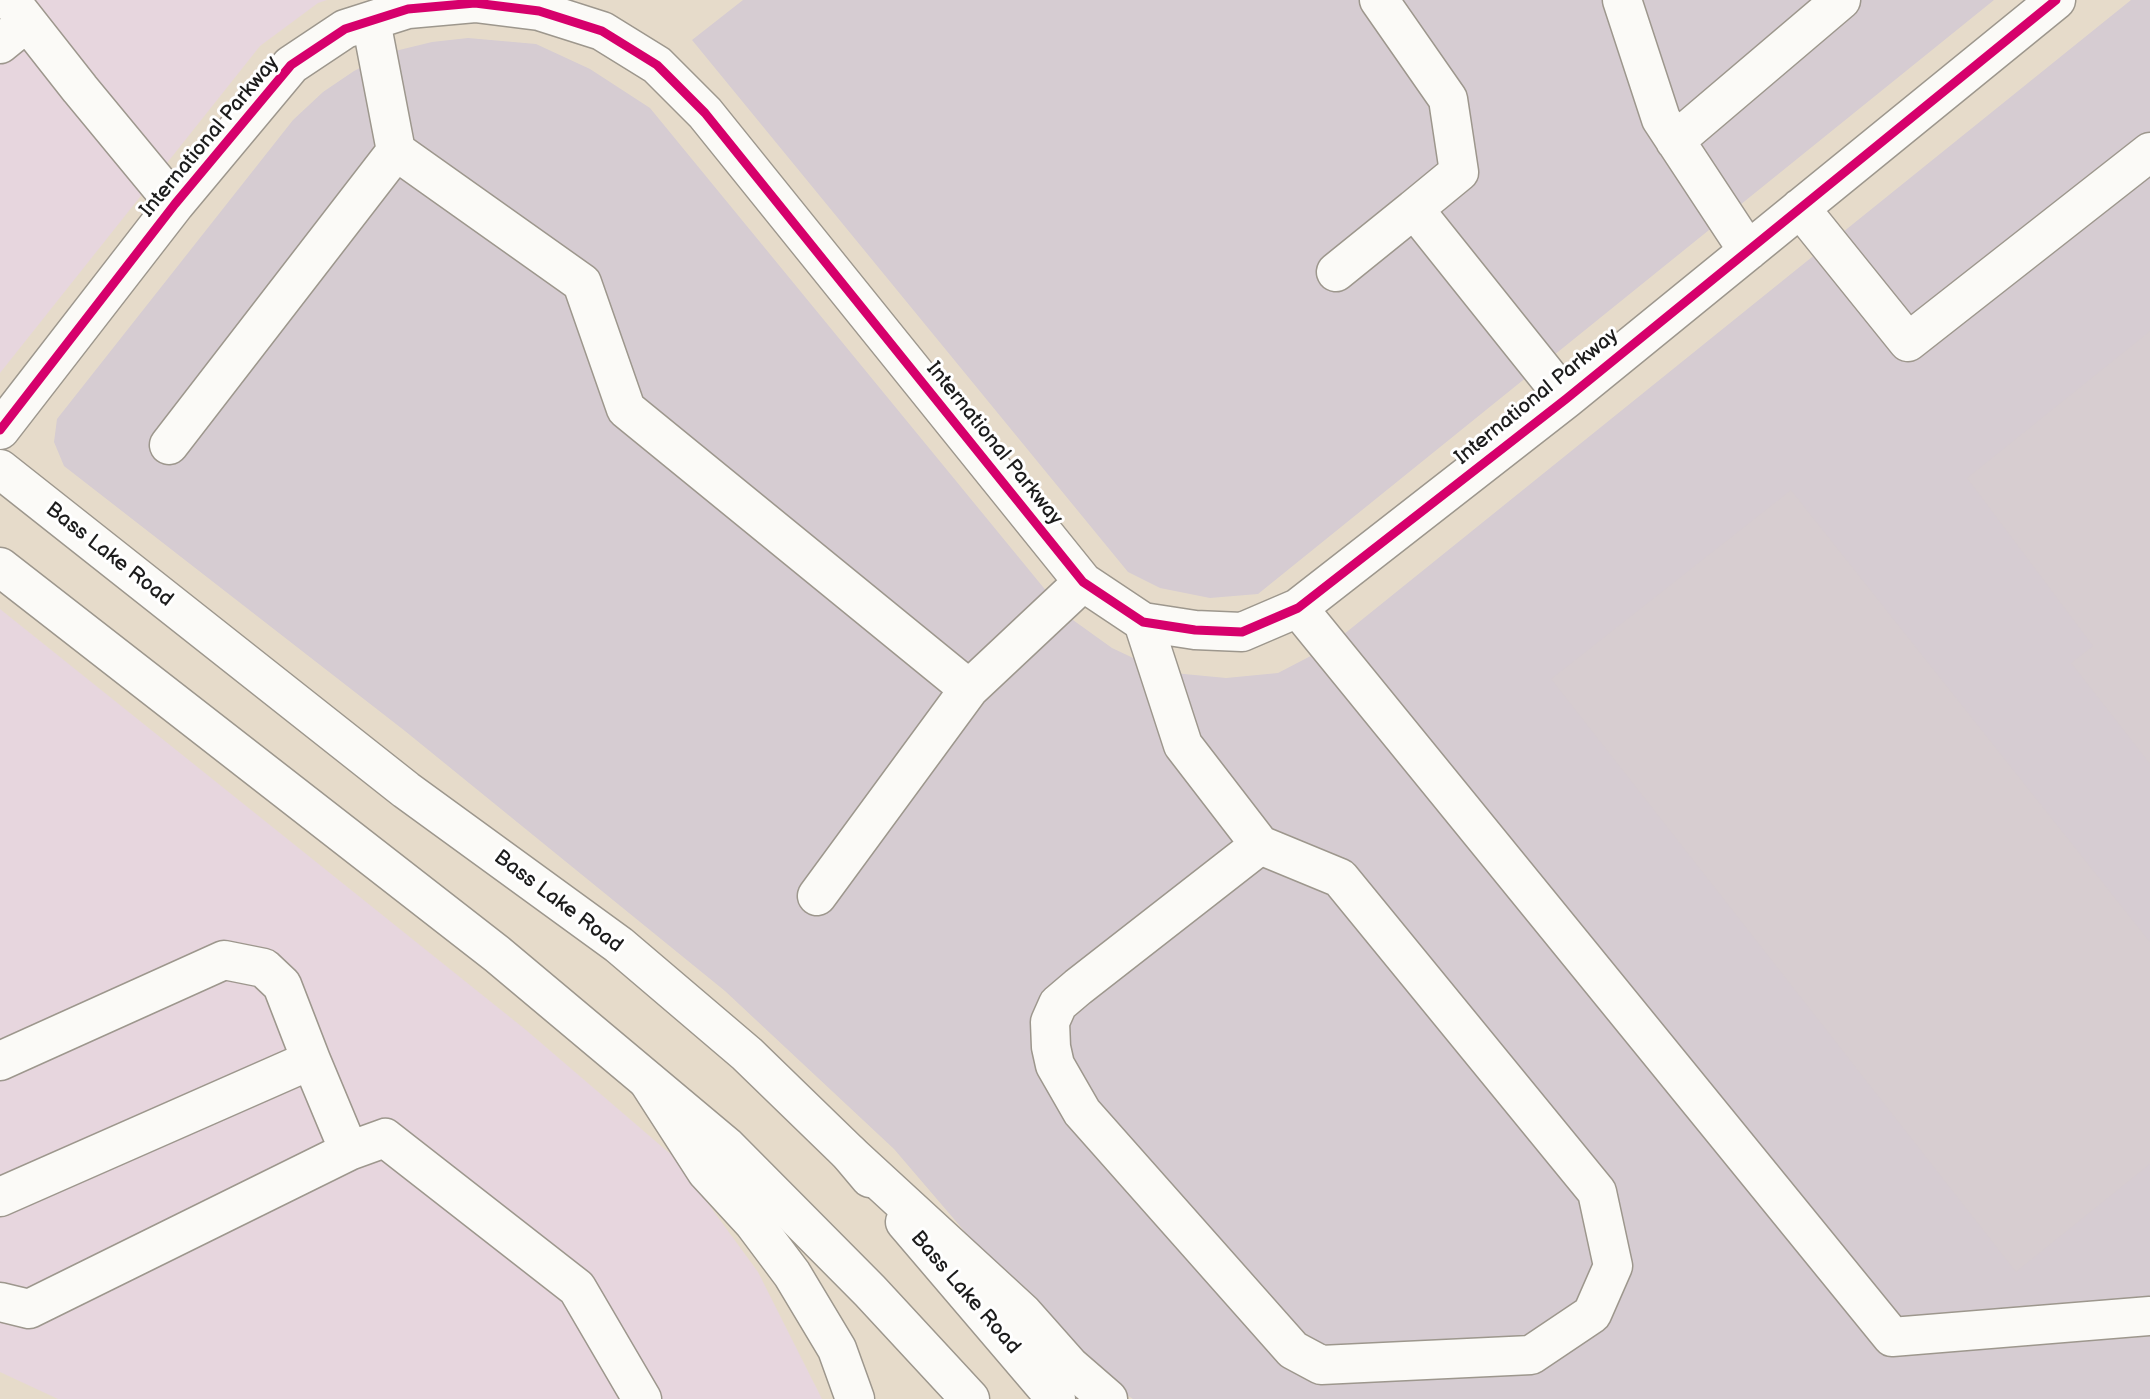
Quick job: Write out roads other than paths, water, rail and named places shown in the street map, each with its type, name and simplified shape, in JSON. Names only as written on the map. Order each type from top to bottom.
[{"type":"main road","points":[[1336,272],[1459,172],[1448,99],[1380,0]]},
{"type":"main road","points":[[1622,0],[1661,118],[1748,251]]},
{"type":"main road","points":[[1675,141],[1841,0]]},
{"type":"main road","name":"International Parkway","points":[[0,430],[175,204],[291,65],[345,29],[408,9],[475,3],[540,11],[602,31],[657,65],[705,113],[1083,582],[1143,622],[1195,630],[1241,632],[1298,608],[1566,399],[2056,0]]},
{"type":"main road","points":[[371,21],[396,152],[582,283],[626,409],[969,689]]},
{"type":"main road","points":[[12,22],[80,89],[175,204]]},
{"type":"main road","points":[[169,445],[396,152]]},
{"type":"main road","points":[[1800,208],[1908,342],[2150,152]]},
{"type":"main road","points":[[1414,209],[1566,399]]},
{"type":"main road","name":"Bass Lake Road","points":[[0,469],[406,790],[619,946],[747,1054],[849,1153],[1056,1399]]},
{"type":"main road","points":[[0,567],[497,954],[726,1146],[870,1290],[970,1399]]},
{"type":"main road","points":[[817,897],[969,689],[1083,582]]},
{"type":"main road","points":[[1298,608],[1892,1337],[2150,1316]]},
{"type":"main road","points":[[1143,622],[1183,745],[1260,845],[1340,878],[1597,1192],[1613,1266],[1592,1314],[1531,1355],[1321,1364],[1293,1350],[1083,1112],[1055,1065],[1050,1022],[1058,1004],[1260,845]]},
{"type":"main road","points":[[0,1061],[224,960],[264,968],[282,985],[349,1151]]},
{"type":"main road","points":[[0,1197],[311,1060]]},
{"type":"main road","points":[[648,1081],[706,1171],[753,1222],[792,1274],[837,1349],[855,1399]]},
{"type":"main road","points":[[0,1302],[29,1309],[349,1151],[385,1138],[577,1288],[642,1399]]},
{"type":"main road","points":[[849,1153],[1023,1313],[1070,1366],[1108,1399]]}]
